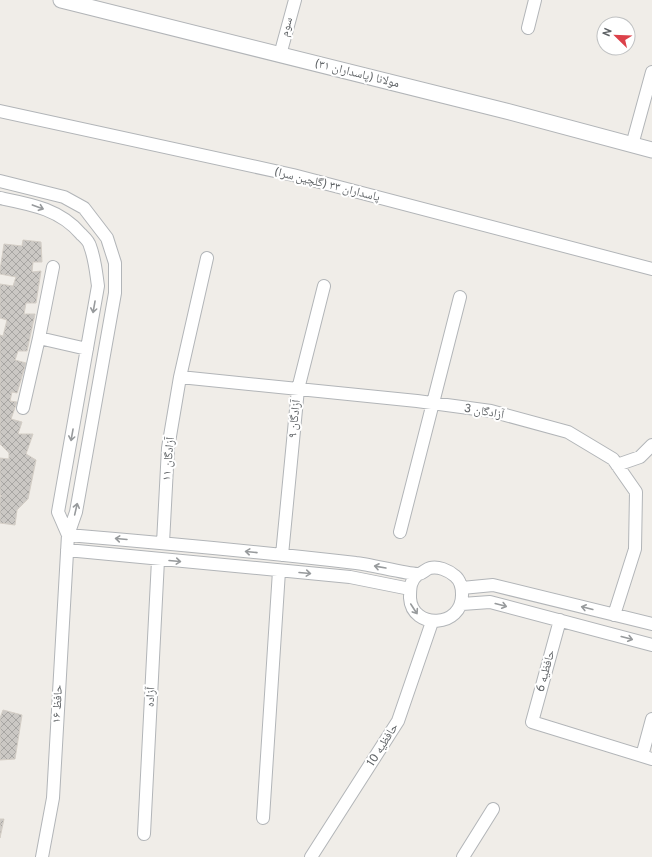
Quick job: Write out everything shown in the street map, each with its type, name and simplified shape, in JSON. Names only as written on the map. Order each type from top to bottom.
[{"type":"street","name":"مولانا (پاسداران ۳۱)","points":[[60,0],[499,109],[652,150]]},
{"type":"street","name":"سوم","points":[[280,55],[295,0]]},
{"type":"street","points":[[528,28],[535,0]]},
{"type":"street","points":[[632,145],[652,72]]},
{"type":"street","name":"پاسداران ۳۳ (گلچین سرا)","points":[[0,111],[293,175],[652,269]]},
{"type":"street","points":[[0,181],[64,197],[84,208],[107,238],[115,263],[115,293],[76,512],[68,535]]},
{"type":"street","points":[[0,198],[33,204],[56,213],[74,225],[90,244],[95,263],[98,286],[58,512],[68,535]]},
{"type":"street","name":"آزادگان ۱۱","points":[[163,543],[168,448],[180,377],[207,258]]},
{"type":"street","points":[[23,408],[53,267]]},
{"type":"street","name":"آزادگان ۹","points":[[282,555],[298,389],[324,286]]},
{"type":"street","points":[[400,532],[460,297]]},
{"type":"street","points":[[39,338],[87,349]]},
{"type":"street","name":"آزادگان 3","points":[[180,377],[432,403],[491,411],[568,432],[612,459],[636,492],[635,550],[614,615]]},
{"type":"street","points":[[617,465],[640,457],[652,445]]},
{"type":"street","points":[[68,535],[359,563],[418,574]]},
{"type":"street","name":"حافظ ۱۶","points":[[42,857],[54,798],[68,535]]},
{"type":"street","points":[[67,550],[158,560],[350,577],[410,589]]},
{"type":"street","name":"آزاده","points":[[144,834],[158,560]]},
{"type":"street","points":[[431,568],[444,569],[456,576],[462,588],[462,604],[456,613],[445,620],[432,622],[419,616],[410,604],[412,579],[418,574],[431,568]]},
{"type":"street","points":[[263,818],[279,571]]},
{"type":"street","points":[[462,588],[493,585],[652,624]]},
{"type":"street","points":[[462,604],[490,602],[652,645]]},
{"type":"street","name":"حافظیه 6","points":[[560,620],[532,722],[647,757]]},
{"type":"street","name":"حافظیه 10","points":[[313,856],[398,721],[432,622]]},
{"type":"street","points":[[647,757],[652,719]]},
{"type":"street","points":[[463,857],[493,809]]},
{"type":"building","points":[[23,240],[41,242],[42,262],[33,262],[32,272],[41,271],[36,303],[26,303],[24,314],[35,314],[27,351],[18,351],[15,360],[26,363],[17,393],[12,392],[10,401],[17,402],[11,419],[22,422],[18,434],[33,434],[26,454],[36,460],[28,499],[17,510],[15,525],[0,523],[0,497],[2,496],[0,495],[0,458],[9,459],[9,453],[0,444],[0,335],[3,336],[7,320],[0,318],[0,284],[13,286],[16,277],[0,274],[0,270],[4,244],[22,246]]},
{"type":"building","points":[[3,710],[22,715],[15,759],[0,760],[0,718]]},
{"type":"building","points":[[0,819],[4,819],[0,838]]}]
